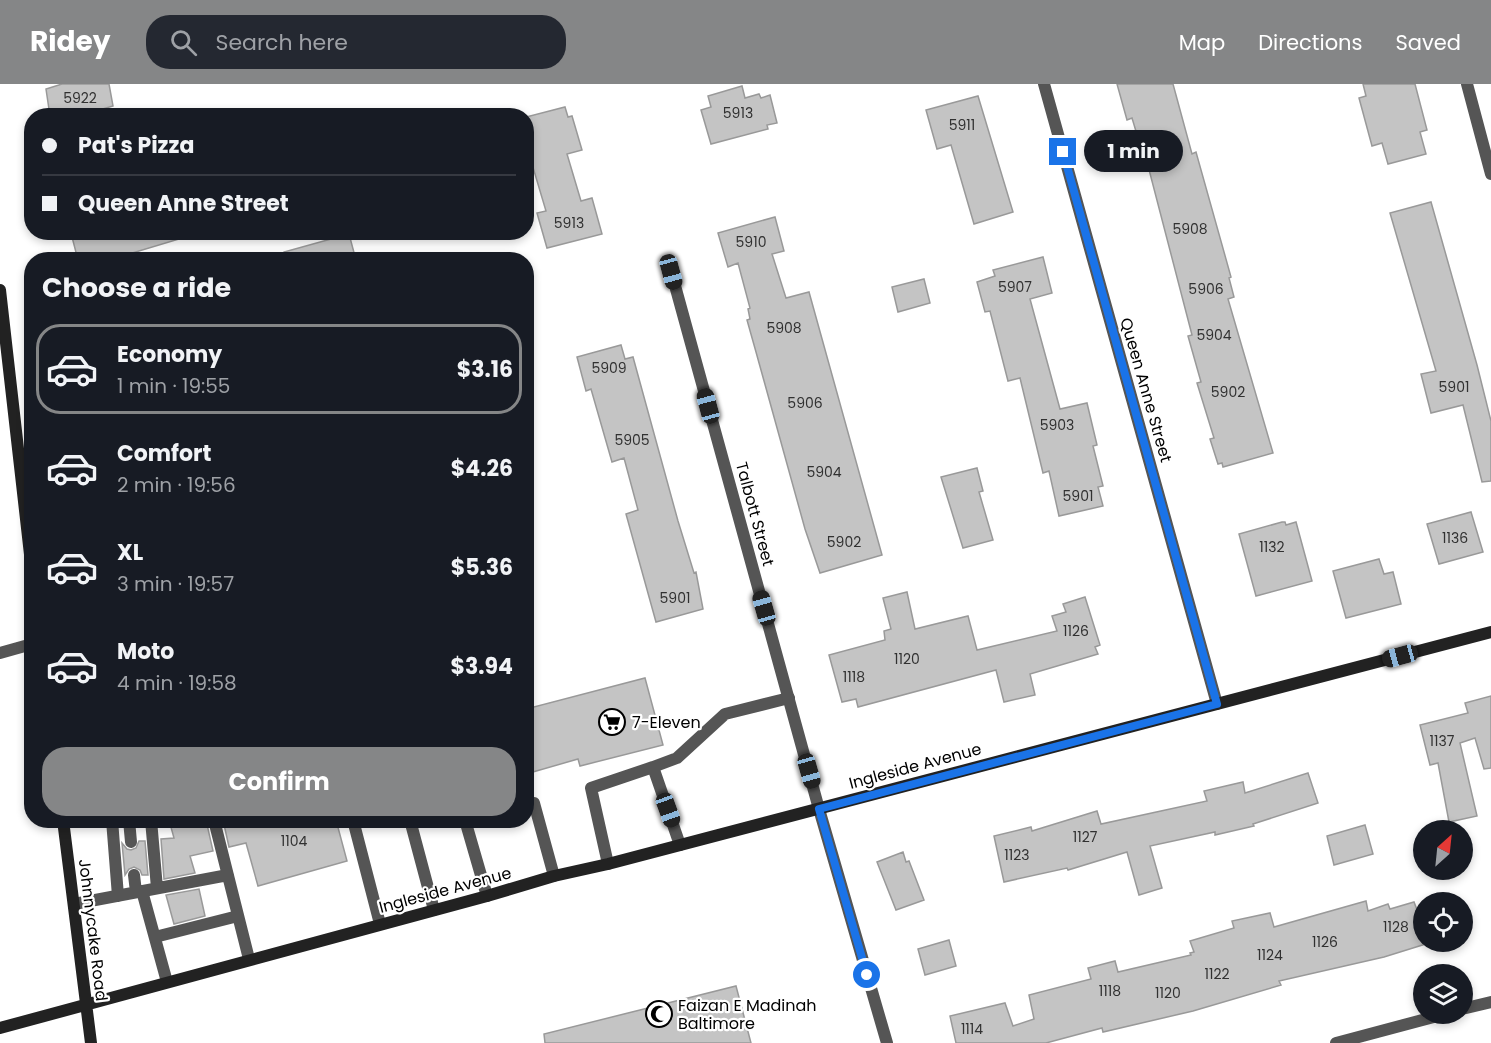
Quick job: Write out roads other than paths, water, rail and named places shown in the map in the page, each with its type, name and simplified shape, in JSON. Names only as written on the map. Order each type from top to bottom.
[{"type":"main road","points":[[0,290],[24,502]]},
{"type":"main road","name":"Ingleside Avenue","points":[[0,1028],[554,876],[681,845],[1491,632]]},
{"type":"main road","name":"Johnnycake Road","points":[[64,828],[91,1043]]},
{"type":"street","name":"Queen Anne Street","points":[[1044,84],[1217,704]]},
{"type":"street","points":[[1467,84],[1491,174]]},
{"type":"street","name":"Talbott Street","points":[[671,272],[819,809],[887,1043]]},
{"type":"street","points":[[0,653],[24,646]]},
{"type":"street","points":[[608,864],[591,788],[677,758],[725,714],[789,698]]},
{"type":"street","points":[[653,766],[681,845]]},
{"type":"street","points":[[534,803],[554,876]]},
{"type":"street","points":[[113,828],[118,896]]},
{"type":"street","points":[[130,828],[132,842]]},
{"type":"street","points":[[152,828],[157,888]]},
{"type":"street","points":[[216,828],[249,959]]},
{"type":"street","points":[[355,828],[380,924]]},
{"type":"street","points":[[412,828],[434,910]]},
{"type":"street","points":[[467,828],[487,896]]},
{"type":"street","points":[[134,875],[167,982]]},
{"type":"street","points":[[74,904],[228,875]]},
{"type":"street","points":[[155,938],[238,916]]},
{"type":"street","points":[[1473,1006],[1491,1002]]},
{"type":"street","points":[[1336,1043],[1413,1023]]},
{"type":"place","name":"7-Eleven","points":[[612,722]]},
{"type":"place","name":"Faizan E Madinah Baltimore","points":[[659,1014]]}]
